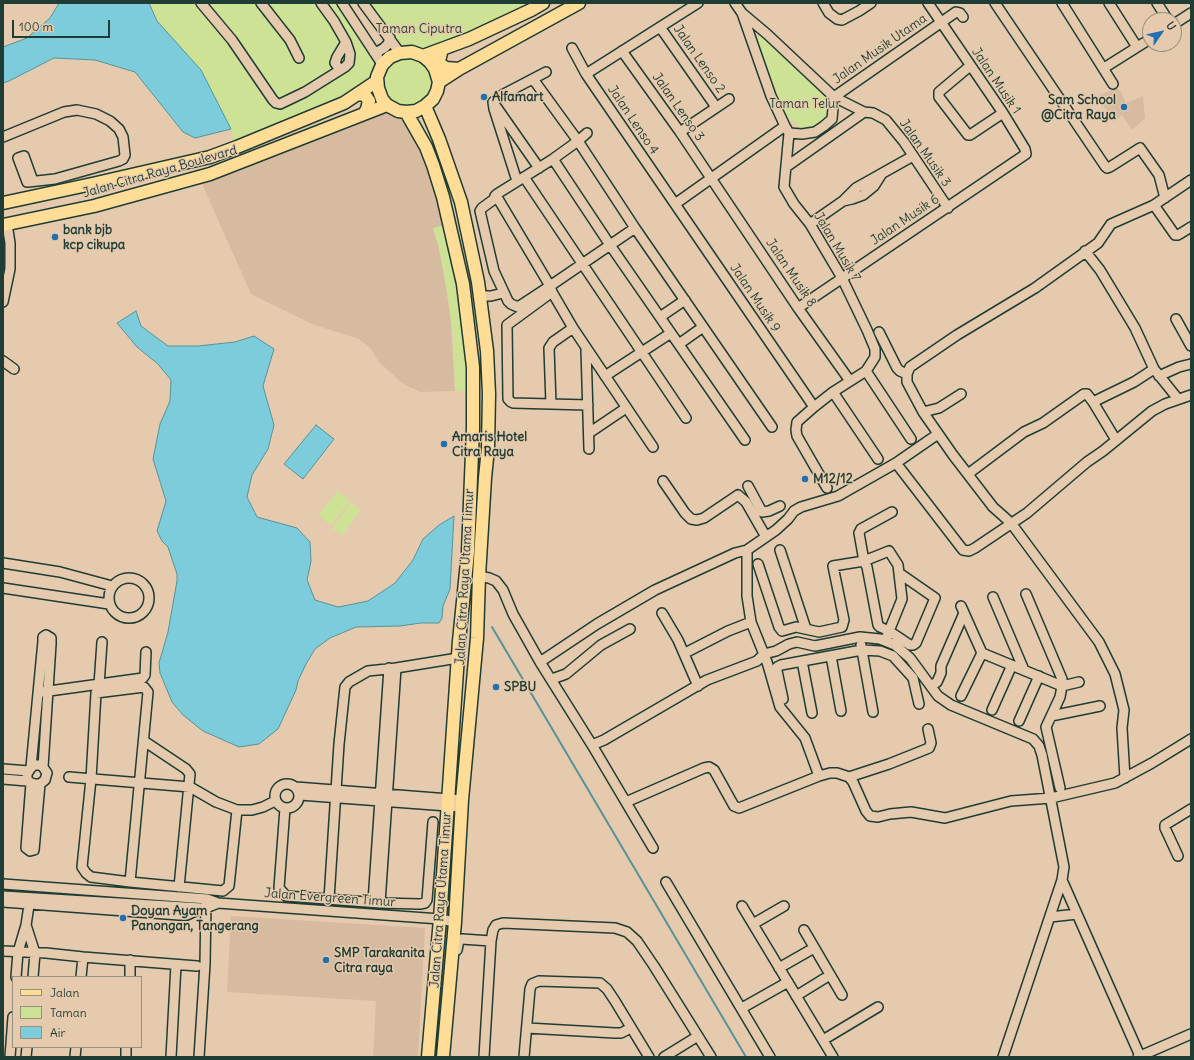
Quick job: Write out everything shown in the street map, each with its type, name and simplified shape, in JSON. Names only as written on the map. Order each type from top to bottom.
[{"type":"main road","points":[[423,56],[469,39],[543,3]]},
{"type":"main road","points":[[439,82],[579,3]]},
{"type":"main road","points":[[442,49],[439,61],[441,65],[446,68],[459,70]]},
{"type":"main road","points":[[400,52],[412,52],[423,56],[435,69],[439,82],[438,91],[433,99],[426,106],[416,111],[398,111],[387,105],[382,99],[378,88],[377,77],[382,64],[390,57],[400,52]]},
{"type":"main road","name":"Jalan Citra Raya Boulevard","points":[[3,203],[210,157],[344,103],[377,81]]},
{"type":"main road","points":[[358,94],[365,95],[369,101],[368,109],[364,114]]},
{"type":"main road","name":"Jalan Citra Raya Boulevard","points":[[5,224],[94,206],[204,176],[387,105]]},
{"type":"main road","name":"Jalan Citra Raya Utama Timur","points":[[426,106],[461,202],[478,282],[487,351],[489,394],[488,448],[479,576],[477,638],[462,804],[455,922],[443,1057]]},
{"type":"main road","name":"Jalan Citra Raya Utama Timur","points":[[406,112],[426,147],[434,165],[445,202],[463,284],[473,367],[473,428],[468,552],[454,708],[440,919],[428,1057]]},
{"type":"main road","points":[[414,128],[418,120],[421,118],[427,118],[432,121]]},
{"type":"main road","points":[[470,476],[485,478]]},
{"type":"main road","points":[[454,708],[470,708]]},
{"type":"street","points":[[201,3],[232,40],[276,103],[280,104],[305,92],[345,67],[350,60],[346,42],[334,21],[321,3]]},
{"type":"street","points":[[261,3],[290,40],[299,58]]},
{"type":"street","points":[[342,3],[382,64]]},
{"type":"street","points":[[363,3],[400,52]]},
{"type":"street","points":[[586,74],[698,3]]},
{"type":"street","points":[[735,3],[742,13],[771,96],[787,129],[802,134],[815,132],[824,126],[832,119],[834,97]]},
{"type":"street","points":[[823,3],[829,13],[837,19],[842,20],[871,3]]},
{"type":"street","name":"Jalan Musik 1","points":[[928,3],[1025,149],[1026,154]]},
{"type":"street","points":[[995,3],[1096,154],[1107,168],[1140,148],[1159,175],[1165,198]]},
{"type":"street","points":[[1062,3],[1113,84]]},
{"type":"street","points":[[1109,3],[1137,47]]},
{"type":"street","points":[[1157,3],[1163,12]]},
{"type":"street","name":"Jalan Musik Utama","points":[[834,97],[958,12],[963,17]]},
{"type":"street","name":"Jalan Musik 3","points":[[742,13],[773,39],[834,97],[864,112],[872,113],[886,120],[913,156],[948,208]]},
{"type":"street","points":[[1182,19],[1191,13]]},
{"type":"street","name":"Jalan Lenso 2","points":[[660,27],[716,107]]},
{"type":"street","points":[[374,52],[384,48],[388,44],[390,38]]},
{"type":"street","points":[[340,70],[335,63],[346,42]]},
{"type":"street","points":[[1104,68],[1142,44]]},
{"type":"street","name":"Jalan Lenso 4","points":[[572,48],[586,74],[675,204]]},
{"type":"street","name":"Jalan Lenso 3","points":[[622,51],[712,178]]},
{"type":"street","points":[[970,66],[939,92],[939,97],[968,135],[1002,114]]},
{"type":"street","points":[[493,102],[500,96],[546,72]]},
{"type":"street","points":[[533,79],[578,142],[635,228],[772,427]]},
{"type":"street","name":"Jalan Lenso 2","points":[[680,132],[729,99]]},
{"type":"street","points":[[493,102],[539,168]]},
{"type":"street","points":[[493,102],[494,109],[520,179],[582,264],[686,418]]},
{"type":"street","points":[[3,137],[64,112],[77,110],[96,114],[110,121],[119,129],[123,137],[125,155],[119,161],[55,179],[33,181]]},
{"type":"street","points":[[786,167],[864,112]]},
{"type":"street","points":[[675,204],[787,129]]},
{"type":"street","name":"Jalan Musik 7","points":[[787,129],[784,187],[794,204],[810,224],[842,278],[867,330],[875,349],[875,357],[866,372]]},
{"type":"street","points":[[551,289],[518,306],[511,304],[503,293],[494,271],[480,211],[496,197],[495,196],[497,194],[553,159],[578,142],[587,133]]},
{"type":"street","name":"Jalan Musik 6","points":[[798,308],[1026,154]]},
{"type":"street","points":[[810,224],[843,201],[856,188],[868,180],[881,175],[913,156]]},
{"type":"street","points":[[553,159],[610,245],[745,440]]},
{"type":"street","name":"Jalan Musik 8","points":[[712,178],[798,308],[850,381]]},
{"type":"street","points":[[1125,778],[1122,728],[1124,710],[1115,674],[1095,635],[1011,523],[993,507],[938,434],[923,412],[906,382],[910,367],[957,335],[1035,288],[1086,252],[1098,243],[1111,224],[1154,206],[1191,180]]},
{"type":"street","points":[[496,197],[573,328],[653,447]]},
{"type":"street","name":"Jalan Musik 9","points":[[675,204],[814,406]]},
{"type":"street","points":[[1154,206],[1175,235],[1178,235],[1191,227]]},
{"type":"street","points":[[3,302],[10,269],[9,243],[5,224]]},
{"type":"street","points":[[588,405],[513,403],[508,399],[506,328],[509,322],[582,264],[635,228]]},
{"type":"street","points":[[1086,252],[1100,270],[1135,328],[1156,372],[1178,399]]},
{"type":"street","points":[[480,296],[491,296],[503,293]]},
{"type":"street","points":[[660,316],[685,300]]},
{"type":"street","points":[[1176,319],[1191,346]]},
{"type":"street","points":[[679,344],[703,327]]},
{"type":"street","points":[[551,404],[549,348],[553,342],[573,328]]},
{"type":"street","points":[[879,332],[896,368],[907,374]]},
{"type":"street","points":[[605,376],[671,333]]},
{"type":"street","points":[[586,348],[589,449]]},
{"type":"street","points":[[3,361],[14,368]]},
{"type":"street","points":[[1093,402],[1156,372],[1191,364]]},
{"type":"street","points":[[827,488],[797,436],[797,422],[814,406],[850,381],[866,372],[911,439]]},
{"type":"street","points":[[833,392],[878,459]]},
{"type":"street","points":[[923,412],[939,408],[961,394]]},
{"type":"street","points":[[968,474],[1024,432],[1043,423],[1084,394],[1087,394],[1093,402],[1116,440]]},
{"type":"street","points":[[896,463],[963,550],[966,551],[975,548],[1011,523],[1027,514],[1087,462],[1152,411],[1164,404],[1191,395]]},
{"type":"street","points":[[589,433],[626,408]]},
{"type":"street","points":[[540,662],[598,624],[655,590],[747,550],[788,519],[794,511],[801,507],[838,496],[896,463],[938,434]]},
{"type":"street","points":[[663,481],[691,519],[697,520],[704,518],[738,495],[746,502],[766,537]]},
{"type":"street","points":[[748,486],[762,512],[769,512],[780,505],[788,519]]},
{"type":"street","points":[[892,512],[861,529],[859,533],[878,625],[910,645],[916,643],[935,598],[899,573]]},
{"type":"street","points":[[747,550],[748,596],[751,622],[767,662],[780,707],[805,738],[819,776]]},
{"type":"street","points":[[780,550],[806,629]]},
{"type":"street","points":[[758,564],[778,628],[782,631],[796,627],[819,632],[842,627],[844,620],[833,566],[864,561],[889,551],[898,565],[902,599],[885,641]]},
{"type":"street","points":[[3,563],[60,572],[112,586]]},
{"type":"street","points":[[479,576],[496,581],[503,590],[513,614],[540,662],[552,679],[653,848]]},
{"type":"street","points":[[129,578],[138,580],[146,587],[149,596],[147,606],[141,614],[132,618],[123,617],[114,612],[109,604],[109,595],[112,586],[119,580],[129,578]]},
{"type":"street","points":[[3,588],[109,604]]},
{"type":"street","points":[[1026,594],[1062,679],[1060,697],[1046,727],[1060,788]]},
{"type":"street","points":[[993,597],[1024,670]]},
{"type":"street","points":[[929,683],[937,682],[941,673],[941,666],[963,610],[982,653],[1062,686],[1079,682]]},
{"type":"street","points":[[662,613],[684,652],[698,686]]},
{"type":"street","points":[[684,652],[751,622]]},
{"type":"street","points":[[552,679],[566,674],[601,645],[630,629]]},
{"type":"street","points":[[3,779],[33,783],[45,780],[47,776],[43,766],[43,692],[43,637],[46,635],[51,638],[43,692],[30,769],[27,772],[33,783],[34,850],[30,851],[26,848],[33,783]]},
{"type":"street","points":[[860,638],[873,712]]},
{"type":"street","points":[[592,745],[604,740],[698,686],[726,672],[757,661],[764,654],[776,651],[789,644],[797,642],[815,646],[860,638],[880,639],[895,645],[910,658],[938,696],[951,705],[1033,739],[1039,746],[1042,755],[1064,868],[1062,880],[1003,1057]]},
{"type":"street","points":[[99,685],[102,642]]},
{"type":"street","points":[[783,702],[777,667],[862,650],[880,651],[892,656],[913,678],[919,704]]},
{"type":"street","points":[[43,692],[143,678],[145,675],[146,652]]},
{"type":"street","points":[[962,696],[982,653]]},
{"type":"street","points":[[831,656],[841,710]]},
{"type":"street","points":[[330,899],[339,744],[345,686],[368,671],[458,658]]},
{"type":"street","points":[[802,661],[812,713]]},
{"type":"street","points":[[992,710],[1012,665]]},
{"type":"street","points":[[376,902],[393,668]]},
{"type":"street","points":[[1019,721],[1039,676]]},
{"type":"street","points":[[130,882],[148,692],[144,687],[96,693],[91,779],[82,867],[86,873],[91,877],[130,882],[224,891],[229,886],[236,810]]},
{"type":"street","points":[[1052,716],[1100,706]]},
{"type":"street","points":[[849,777],[889,764],[929,748],[932,743],[928,729]]},
{"type":"street","points":[[626,802],[704,768],[714,770],[734,806],[739,808],[830,773],[842,774],[849,777],[870,816],[878,817],[911,812],[945,818],[1011,801],[1051,798],[1105,786],[1125,778],[1191,739]]},
{"type":"street","points":[[144,741],[188,771],[190,774],[190,787],[179,887]]},
{"type":"street","points":[[3,769],[30,769],[37,765],[43,766]]},
{"type":"street","points":[[69,777],[190,787],[216,802],[236,810],[252,810],[263,807],[275,801]]},
{"type":"street","points":[[298,791],[296,805],[285,808],[281,807],[275,801],[275,793],[279,786],[287,784],[298,791],[462,804]]},
{"type":"street","points":[[285,808],[279,888],[286,896],[376,902],[425,903],[427,900],[433,822]]},
{"type":"street","points":[[1178,856],[1164,828],[1165,824],[1191,809]]},
{"type":"street","points":[[1062,880],[1139,1057],[1191,1034]]},
{"type":"street","points":[[666,882],[770,1057]]},
{"type":"street","name":"Jalan Evergreen Timur","points":[[3,884],[204,905]]},
{"type":"street","points":[[16,976],[18,952],[26,925],[30,901],[30,886]]},
{"type":"street","name":"Jalan Evergreen Timur","points":[[3,896],[30,901],[204,905],[218,903],[440,919],[455,922]]},
{"type":"street","points":[[3,902],[30,901]]},
{"type":"street","points":[[199,1057],[205,964],[204,905]]},
{"type":"street","points":[[742,906],[833,1057]]},
{"type":"street","points":[[753,924],[784,906]]},
{"type":"street","points":[[1050,917],[1077,914]]},
{"type":"street","points":[[484,1057],[491,941],[493,930],[496,925],[504,923],[615,928],[627,932],[637,941],[650,960],[711,1057]]},
{"type":"street","points":[[26,925],[35,953],[33,976]]},
{"type":"street","points":[[804,930],[842,995]]},
{"type":"street","points":[[448,1057],[458,940],[491,941]]},
{"type":"street","points":[[779,968],[814,948]]},
{"type":"street","points":[[3,951],[46,953],[197,966]]},
{"type":"street","points":[[81,976],[83,957]]},
{"type":"street","points":[[130,960],[130,976]]},
{"type":"street","points":[[171,1057],[176,965]]},
{"type":"street","points":[[796,996],[830,975]]},
{"type":"street","points":[[524,1057],[530,989],[532,984],[539,981],[600,983],[615,1001],[649,1057]]},
{"type":"street","points":[[742,1008],[788,982]]},
{"type":"street","points":[[823,1040],[878,1007]]},
{"type":"street","points":[[527,1028],[615,1033],[621,1033],[631,1028]]},
{"type":"street","points":[[10,1057],[12,1030]]},
{"type":"street","points":[[664,1057],[698,1036]]},
{"type":"shaded area","name":"Sam School @Citra Raya","points":[[1117,88],[1121,92],[1126,103],[1143,96],[1145,118],[1132,130],[1122,115],[1114,122],[1097,96]]},
{"type":"shaded area","points":[[391,107],[406,112],[425,147],[449,224],[433,229],[439,248],[450,310],[455,391],[420,392],[402,383],[379,362],[371,349],[359,339],[312,324],[251,294],[199,177]]},
{"type":"shaded area","name":"SMP Tarakanita Citra raya","points":[[231,916],[425,928],[418,1057],[373,1057],[376,1001],[227,992]]},
{"type":"green space","name":"Taman Ciputra","points":[[149,3],[342,3],[382,65],[401,52],[363,3],[540,3],[442,49],[439,82],[425,106],[398,111],[378,88],[346,99],[235,145],[231,129],[201,70],[157,21]]},
{"type":"green space","name":"Taman Telur","points":[[760,35],[828,96],[827,116],[816,125],[801,128],[787,117],[753,39]]},
{"type":"green space","points":[[449,224],[473,392],[455,391],[453,335],[439,248],[433,228]]},
{"type":"green space","points":[[338,491],[350,501],[331,525],[318,515]]},
{"type":"green space","points":[[351,502],[361,510],[342,535],[332,528]]},
{"type":"water","points":[[59,3],[149,3],[157,21],[201,70],[231,129],[195,138],[183,132],[135,72],[95,60],[54,58],[3,83],[3,47],[27,38],[50,18]]},
{"type":"water","points":[[136,311],[141,326],[168,346],[198,346],[235,342],[254,336],[274,349],[263,386],[274,425],[268,449],[252,475],[247,497],[257,517],[297,528],[310,542],[311,561],[307,580],[315,600],[338,607],[368,601],[395,583],[413,560],[423,539],[439,525],[454,516],[450,589],[443,606],[442,618],[439,623],[356,627],[330,638],[315,649],[306,664],[278,729],[259,744],[239,747],[203,731],[183,715],[172,702],[160,673],[159,663],[168,632],[177,574],[168,547],[162,541],[157,531],[166,501],[153,459],[160,424],[170,401],[171,380],[158,364],[137,347],[117,323]]},
{"type":"water","points":[[316,425],[334,439],[303,479],[284,464]]},
{"type":"waterway","points":[[492,627],[746,1057]]},
{"type":"place","name":"Alfamart","points":[[484,97]]},
{"type":"place","name":"Sam School @Citra Raya","points":[[1124,107]]},
{"type":"place","name":"bank bjb kcp cikupa","points":[[55,237]]},
{"type":"place","name":"Amaris Hotel Citra Raya","points":[[444,444]]},
{"type":"place","name":"M12/12","points":[[805,479]]},
{"type":"place","name":"SPBU","points":[[496,687]]},
{"type":"place","name":"Doyan Ayam Panongan, Tangerang","points":[[123,918]]},
{"type":"place","name":"SMP Tarakanita Citra raya","points":[[326,960]]}]
